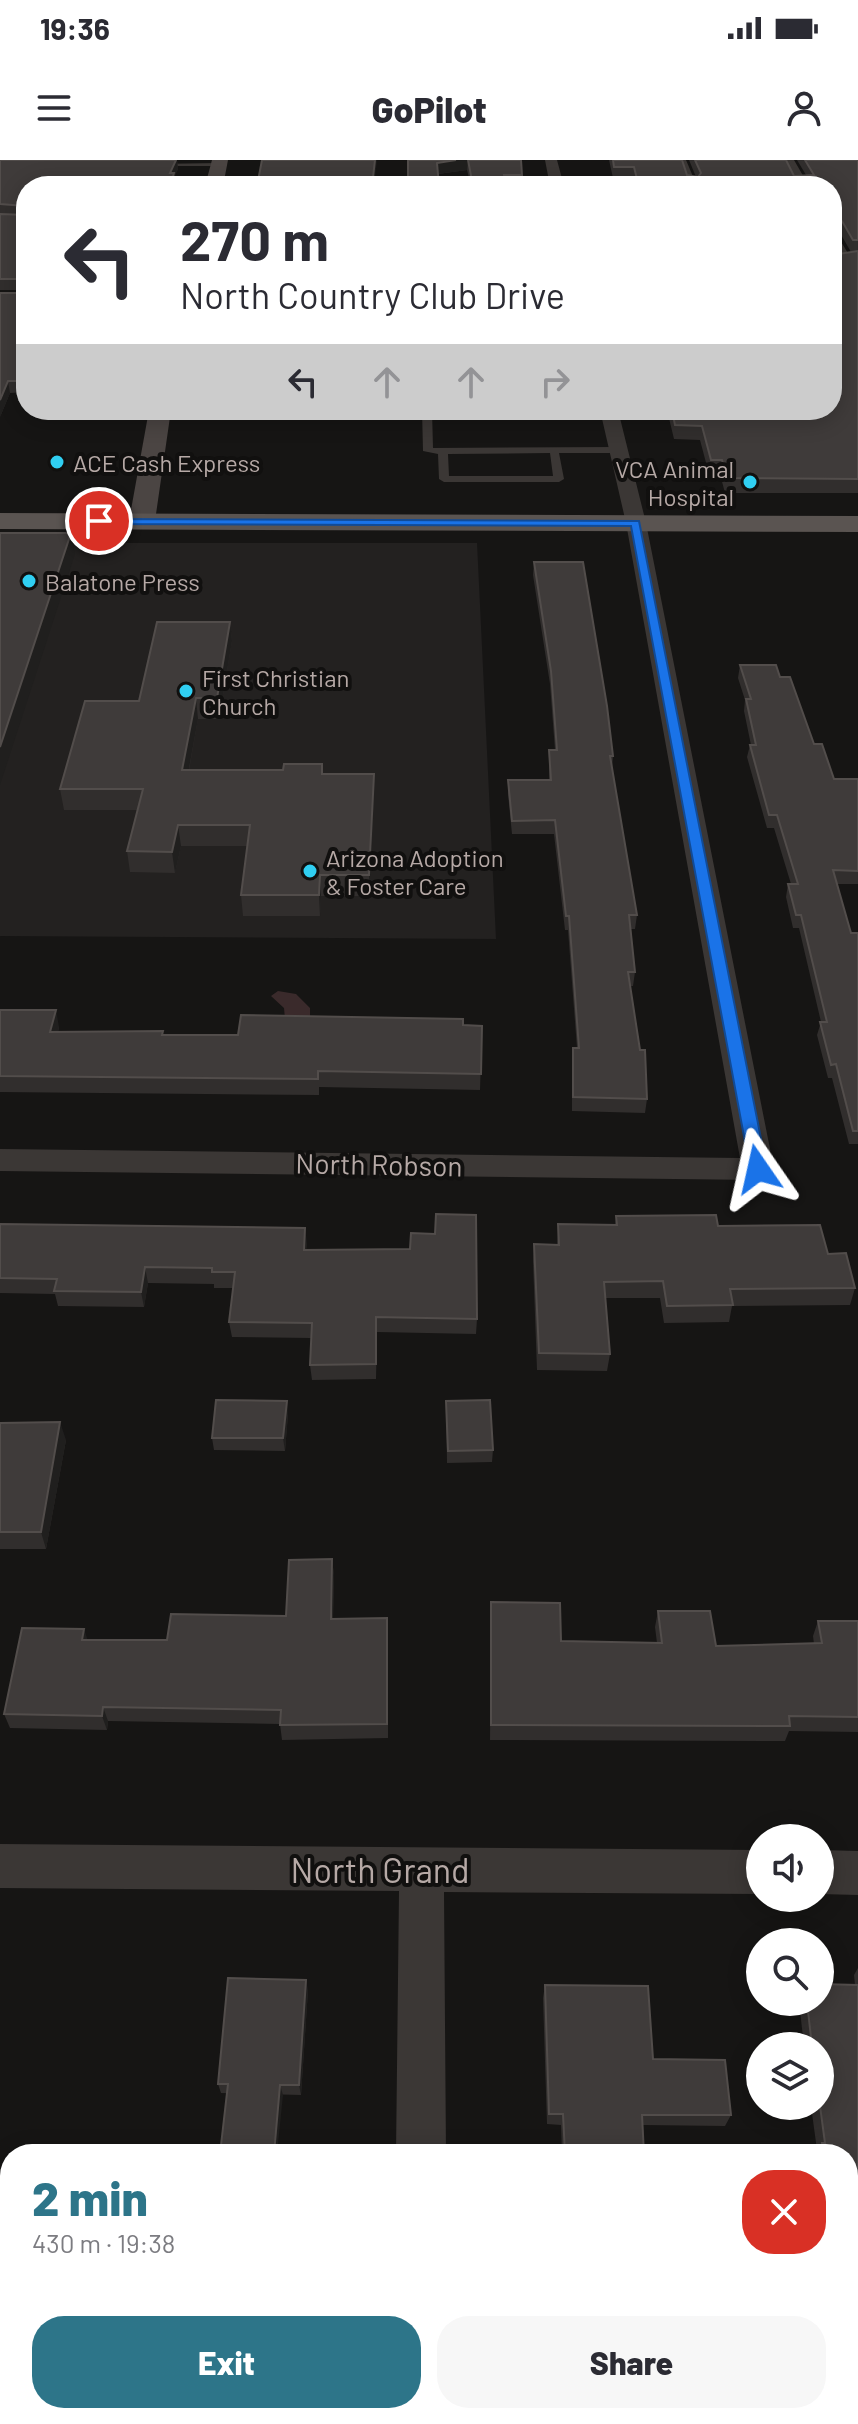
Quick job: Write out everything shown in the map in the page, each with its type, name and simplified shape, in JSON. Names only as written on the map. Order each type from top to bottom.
[{"type":"main road","points":[[142,521],[158,420]]},
{"type":"main road","points":[[0,521],[858,524]]},
{"type":"street","points":[[612,420],[636,523]]},
{"type":"street","name":"North Robson","points":[[0,1160],[758,1169],[636,523]]},
{"type":"street","name":"North Grand","points":[[0,1866],[746,1872]]},
{"type":"street","points":[[421,2144],[422,1869]]},
{"type":"street","points":[[834,1872],[858,1873]]},
{"type":"lane","points":[[137,166],[220,163]]},
{"type":"lane","points":[[427,420],[428,451],[619,450]]},
{"type":"lane","points":[[443,451],[444,479],[559,479],[554,450]]},
{"type":"shaded area","points":[[0,543],[477,543],[496,939],[0,936]]},
{"type":"shaded area","points":[[278,991],[296,994],[310,1008],[310,1016],[285,1019],[284,1008],[271,996]]},
{"type":"building","points":[[0,160],[176,160],[170,173],[174,173],[173,176],[16,176],[16,205],[0,204]]},
{"type":"building","points":[[262,160],[375,160],[373,176],[259,176]]},
{"type":"building","points":[[408,160],[456,160],[437,163],[438,176],[408,176]]},
{"type":"building","points":[[468,160],[521,160],[522,175],[471,176]]},
{"type":"building","points":[[613,160],[682,160],[687,175],[692,176],[636,176],[634,167],[614,167]]},
{"type":"building","points":[[695,160],[786,160],[794,176],[699,176],[701,173]]},
{"type":"building","points":[[805,160],[858,160],[858,240],[853,240],[842,221],[842,176],[794,176],[814,175]]},
{"type":"building","points":[[0,214],[16,215],[16,279],[0,279]]},
{"type":"building","points":[[858,251],[858,479],[727,478],[722,460],[711,460],[702,426],[675,425],[674,420],[842,420],[842,253]]},
{"type":"building","points":[[0,293],[16,293],[16,381],[8,381],[0,400]]},
{"type":"building","points":[[0,533],[71,533],[0,747]]},
{"type":"building","points":[[534,562],[583,562],[607,706],[613,756],[610,756],[637,915],[629,915],[635,972],[628,972],[640,1050],[645,1050],[647,1099],[573,1097],[573,1048],[579,1048],[569,916],[566,916],[555,820],[512,821],[508,780],[551,780],[549,750],[557,750],[551,671]]},
{"type":"building","points":[[157,622],[230,622],[217,698],[196,698],[182,770],[283,770],[284,764],[322,764],[322,774],[374,774],[369,875],[320,875],[319,895],[241,895],[250,825],[178,825],[172,852],[127,851],[143,789],[60,789],[85,701],[139,701]]},
{"type":"building","points":[[740,665],[776,665],[780,677],[790,677],[814,744],[822,744],[834,779],[858,779],[858,871],[833,870],[851,933],[858,933],[858,1131],[853,1131],[836,1064],[831,1065],[820,1022],[827,1022],[801,915],[796,915],[788,884],[798,884],[777,815],[769,815],[750,745],[756,745],[746,699],[751,699]]},
{"type":"building","points":[[0,1010],[56,1010],[50,1032],[163,1031],[162,1035],[238,1035],[241,1015],[463,1019],[463,1025],[482,1026],[481,1074],[318,1071],[318,1079],[0,1076]]},
{"type":"building","points":[[436,1214],[476,1215],[477,1319],[376,1317],[376,1364],[310,1365],[312,1323],[229,1322],[235,1272],[212,1272],[212,1268],[145,1267],[141,1292],[54,1291],[57,1279],[0,1278],[0,1224],[305,1228],[304,1250],[410,1249],[411,1233],[435,1234]]},
{"type":"building","points":[[716,1215],[718,1226],[820,1225],[828,1254],[846,1253],[855,1288],[730,1289],[733,1305],[667,1306],[663,1281],[604,1282],[610,1354],[539,1353],[534,1244],[559,1245],[558,1224],[617,1225],[616,1216]]},
{"type":"building","points":[[216,1400],[287,1401],[283,1438],[212,1438]]},
{"type":"building","points":[[490,1400],[493,1450],[448,1451],[446,1401]]},
{"type":"building","points":[[60,1422],[41,1532],[0,1532],[0,1423]]},
{"type":"building","points":[[332,1559],[331,1619],[387,1618],[387,1724],[280,1725],[281,1710],[103,1707],[102,1716],[4,1714],[22,1628],[84,1629],[82,1640],[167,1640],[171,1614],[286,1616],[289,1560]]},
{"type":"building","points":[[491,1602],[560,1603],[561,1641],[662,1643],[658,1611],[710,1611],[716,1646],[822,1643],[818,1621],[858,1621],[858,1717],[789,1716],[790,1726],[491,1725]]},
{"type":"building","points":[[228,1978],[306,1980],[299,2085],[280,2085],[275,2144],[221,2144],[228,2084],[218,2084]]},
{"type":"building","points":[[834,1984],[858,1985],[858,2144],[822,2144],[825,2143],[822,2120],[834,2120],[834,2032],[810,2032],[809,2016],[834,2016]]},
{"type":"building","points":[[545,1985],[648,1986],[653,2059],[725,2060],[731,2115],[642,2115],[643,2144],[564,2144],[563,2114],[549,2114]]},
{"type":"place","name":"ACE Cash Express","points":[[57,462]]},
{"type":"place","name":"VCA Animal Hospital","points":[[750,482]]},
{"type":"place","name":"Balatone Press","points":[[29,581]]},
{"type":"place","name":"First Christian Church","points":[[186,691]]},
{"type":"place","name":"Arizona Adoption & Foster Care","points":[[310,871]]},
{"type":"route","points":[[99,521],[636,523],[758,1169]]}]
